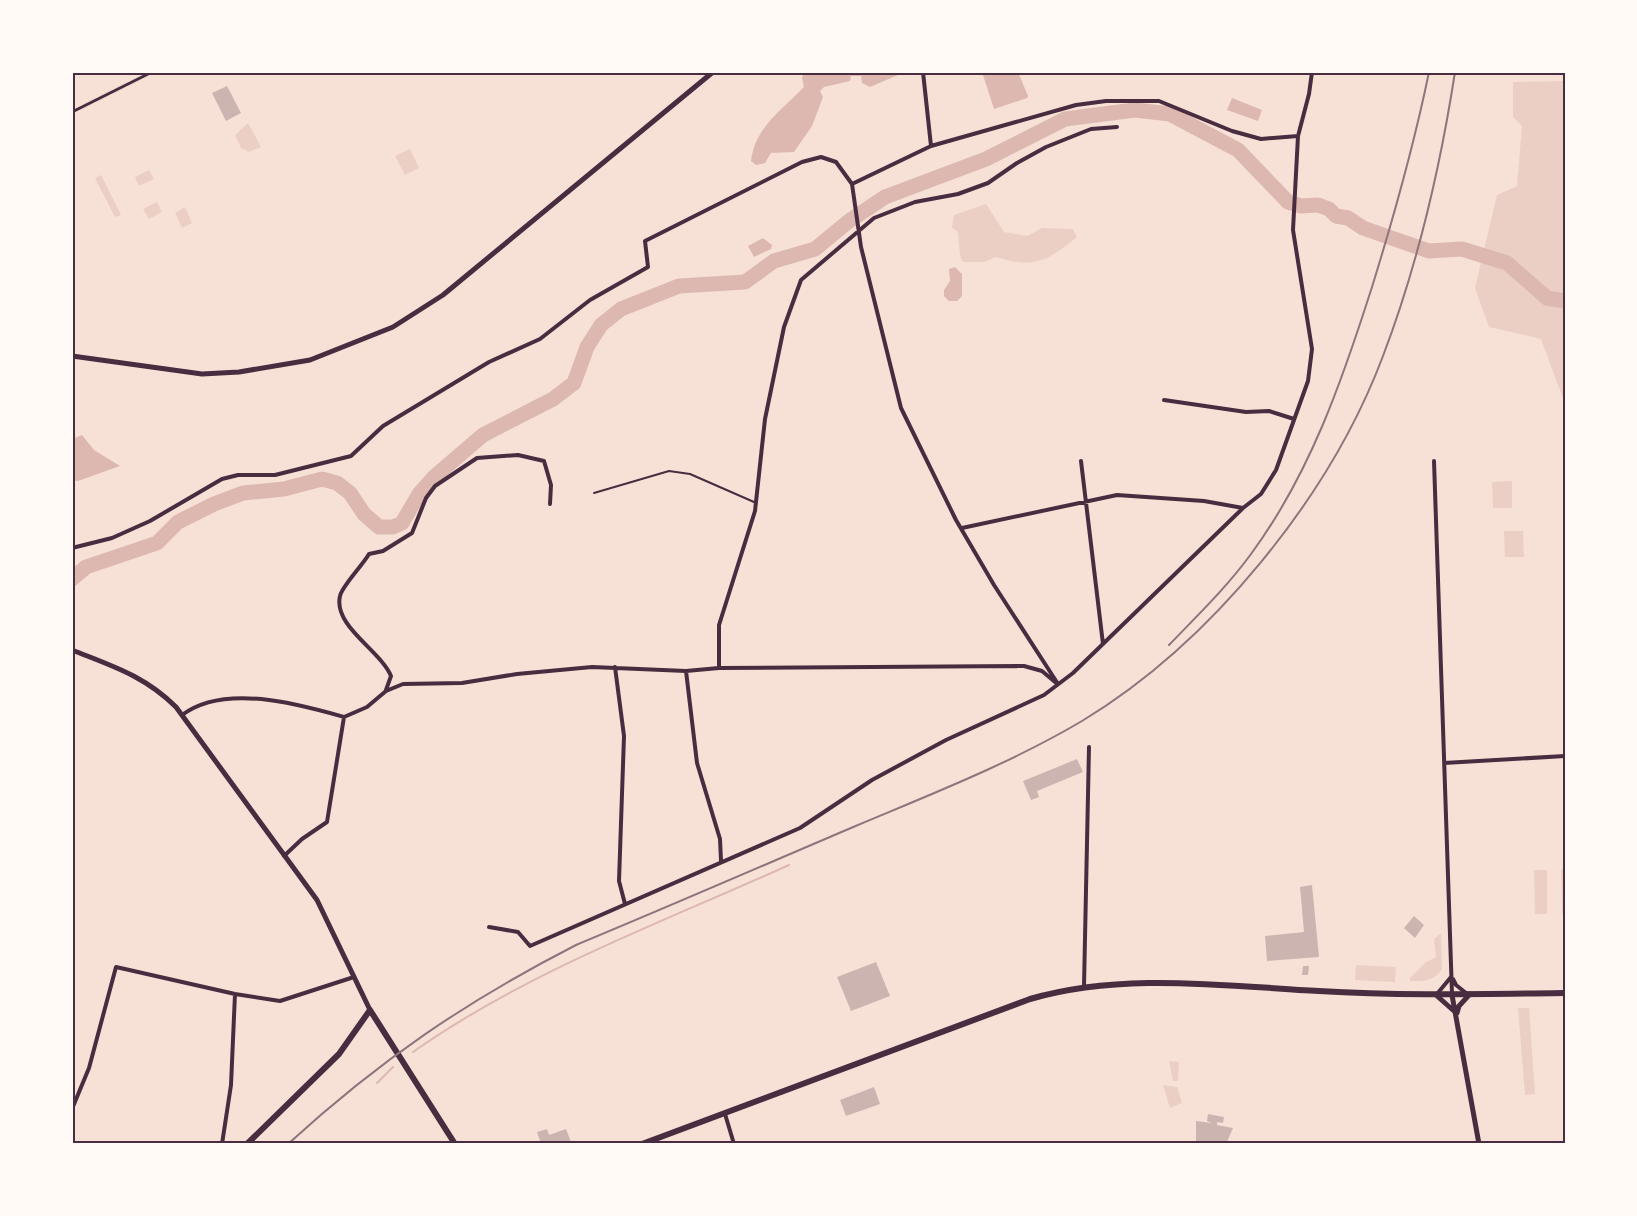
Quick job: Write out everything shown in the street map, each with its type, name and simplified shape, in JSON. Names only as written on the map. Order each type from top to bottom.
[{"type":"main road","points":[[642,1144],[1030,999],[1084,986],[1144,984],[1436,995],[1565,993]]},
{"type":"main road","points":[[247,1144],[339,1054],[370,1010],[455,1144]]},
{"type":"street","points":[[72,112],[152,72]]},
{"type":"street","points":[[72,356],[202,374],[239,372],[310,360],[393,327],[443,295],[713,72]]},
{"type":"street","points":[[923,72],[931,146]]},
{"type":"street","points":[[489,927],[518,932],[530,946],[800,828],[872,780],[945,740],[1044,696],[1153,598],[1243,508],[1261,494],[1276,470],[1308,381],[1312,349],[1293,230],[1293,195],[1298,136],[1312,72]]},
{"type":"street","points":[[852,184],[931,146],[1076,105],[1136,99],[1159,101],[1232,131],[1261,139],[1298,136]]},
{"type":"street","points":[[720,668],[719,625],[755,511],[754,502],[765,419],[781,339],[801,280],[874,218],[915,202],[958,194],[988,183],[1046,147],[1091,129],[1117,127]]},
{"type":"street","points":[[72,548],[112,538],[141,525],[222,479],[238,475],[275,475],[351,456],[383,426],[489,362],[540,339],[590,300],[648,267],[645,241],[802,162],[821,157],[836,162],[852,184],[868,278],[901,408],[993,585],[1058,684]]},
{"type":"street","points":[[1164,400],[1246,412],[1269,411],[1294,419]]},
{"type":"street","points":[[386,691],[391,676],[386,664],[346,626],[340,609],[340,596],[369,554],[383,551],[412,533],[426,498],[435,486],[477,458],[518,454],[544,461],[551,485],[550,504]]},
{"type":"street","points":[[1082,461],[1103,644]]},
{"type":"street","points":[[1434,461],[1452,995],[1479,1144]]},
{"type":"street","points":[[962,528],[1117,495],[1153,495],[1243,508]]},
{"type":"street","points":[[72,650],[149,683],[182,716],[317,900],[370,1010]]},
{"type":"street","points":[[182,716],[191,709],[246,698],[289,701],[344,717],[367,707],[386,691],[403,684],[462,682],[517,674],[615,667],[686,670],[1024,666],[1042,671],[1058,684]]},
{"type":"street","points":[[615,667],[624,736],[619,881],[625,904]]},
{"type":"street","points":[[686,670],[697,763],[720,839],[721,861]]},
{"type":"street","points":[[284,856],[302,838],[327,822],[344,717]]},
{"type":"street","points":[[1084,986],[1089,747]]},
{"type":"street","points":[[1444,763],[1565,756]]},
{"type":"street","points":[[72,1109],[89,1068],[116,967],[280,1002],[355,977]]},
{"type":"street","points":[[1452,976],[1456,985],[1470,994],[1459,1006],[1456,1014]]},
{"type":"street","points":[[1452,976],[1436,995],[1445,1000],[1456,1014]]},
{"type":"street","points":[[222,1144],[231,1085],[235,994]]},
{"type":"street","points":[[724,1113],[734,1144]]},
{"type":"lane","points":[[594,493],[669,471],[690,474],[754,502]]},
{"type":"shaded area","points":[[804,72],[898,72],[898,75],[870,87],[862,83],[861,76],[851,76],[850,81],[824,87],[820,91],[823,97],[812,126],[794,152],[771,153],[765,163],[756,165],[751,161],[758,138],[771,120],[804,87],[802,78]]},
{"type":"shaded area","points":[[982,72],[1018,72],[1027,98],[994,109]]},
{"type":"shaded area","points":[[1565,81],[1565,404],[1541,339],[1489,327],[1475,288],[1497,195],[1517,186],[1522,126],[1513,117],[1513,82]]},
{"type":"shaded area","points":[[1232,98],[1262,110],[1258,121],[1227,110]]},
{"type":"shaded area","points":[[248,123],[261,147],[249,152],[241,148],[235,135]]},
{"type":"shaded area","points":[[410,149],[419,168],[405,175],[395,156]]},
{"type":"shaded area","points":[[149,170],[154,179],[139,186],[135,177]]},
{"type":"shaded area","points":[[101,175],[121,215],[115,217],[95,178]]},
{"type":"shaded area","points":[[157,202],[162,212],[149,219],[143,209]]},
{"type":"shaded area","points":[[986,204],[1004,232],[1027,236],[1042,228],[1073,229],[1077,237],[1057,252],[1040,260],[1020,262],[996,257],[984,262],[963,262],[960,256],[958,232],[952,228],[954,215]]},
{"type":"shaded area","points":[[185,207],[192,223],[182,228],[175,213]]},
{"type":"shaded area","points":[[763,238],[772,245],[771,249],[754,257],[748,246]]},
{"type":"shaded area","points":[[955,267],[962,274],[962,296],[957,301],[949,301],[944,296],[944,290],[950,281],[949,269]]},
{"type":"shaded area","points":[[82,435],[94,450],[120,466],[78,481],[72,480],[72,439]]},
{"type":"shaded area","points":[[1512,481],[1512,508],[1493,508],[1492,482]]},
{"type":"shaded area","points":[[1504,531],[1523,531],[1524,557],[1505,557]]},
{"type":"shaded area","points":[[1561,869],[1565,869],[1565,913],[1562,914]]},
{"type":"shaded area","points":[[1534,870],[1547,870],[1547,914],[1535,914]]},
{"type":"shaded area","points":[[1441,933],[1442,969],[1432,979],[1410,981],[1410,978],[1426,962],[1436,957],[1434,939]]},
{"type":"shaded area","points":[[1356,965],[1396,967],[1395,982],[1355,980]]},
{"type":"shaded area","points":[[1518,1008],[1529,1008],[1535,1094],[1525,1095]]},
{"type":"shaded area","points":[[1169,1061],[1179,1062],[1178,1081],[1173,1081]]},
{"type":"shaded area","points":[[1163,1085],[1177,1087],[1182,1103],[1170,1108]]},
{"type":"building","points":[[227,86],[241,113],[226,121],[212,93]]},
{"type":"building","points":[[1077,759],[1083,772],[1037,791],[1039,797],[1031,800],[1023,781]]},
{"type":"building","points":[[1312,885],[1319,957],[1267,961],[1265,936],[1304,932],[1300,887]]},
{"type":"building","points":[[1414,916],[1424,925],[1415,938],[1404,928]]},
{"type":"building","points":[[876,962],[890,996],[851,1011],[837,977]]},
{"type":"building","points":[[1303,966],[1309,966],[1308,975],[1302,975]]},
{"type":"building","points":[[874,1087],[880,1104],[846,1116],[840,1100]]},
{"type":"building","points":[[1208,1114],[1224,1117],[1223,1123],[1217,1122],[1217,1125],[1233,1128],[1226,1144],[1203,1144],[1196,1141],[1196,1121],[1212,1123],[1207,1121]]},
{"type":"building","points":[[547,1129],[549,1135],[566,1129],[571,1142],[541,1144],[537,1132]]},
{"type":"waterway","points":[[72,579],[86,567],[157,543],[178,522],[214,504],[243,493],[284,489],[322,479],[337,483],[350,493],[364,514],[379,527],[393,527],[402,523],[419,494],[434,477],[483,435],[553,399],[574,383],[587,347],[601,325],[621,309],[679,286],[745,282],[774,261],[815,249],[849,221],[885,197],[986,159],[1065,119],[1135,110],[1170,114],[1238,150],[1288,202],[1301,206],[1318,205],[1329,209],[1336,216],[1348,218],[1363,228],[1429,251],[1462,249],[1507,263],[1547,298],[1565,301]]},
{"type":"waterway","points":[[413,1052],[457,1023],[549,973],[644,928],[789,865]]},
{"type":"waterway","points":[[377,1083],[393,1067]]},
{"type":"railway","points":[[1169,645],[1222,590],[1251,554],[1291,492],[1322,426],[1349,357],[1372,287],[1403,180],[1429,72]]},
{"type":"railway","points":[[288,1144],[390,1059],[460,1011],[536,966],[576,945],[1000,764],[1082,721],[1130,689],[1176,651],[1220,608],[1261,562],[1298,513],[1332,462],[1360,409],[1396,321],[1417,251],[1435,180],[1455,72]]}]
